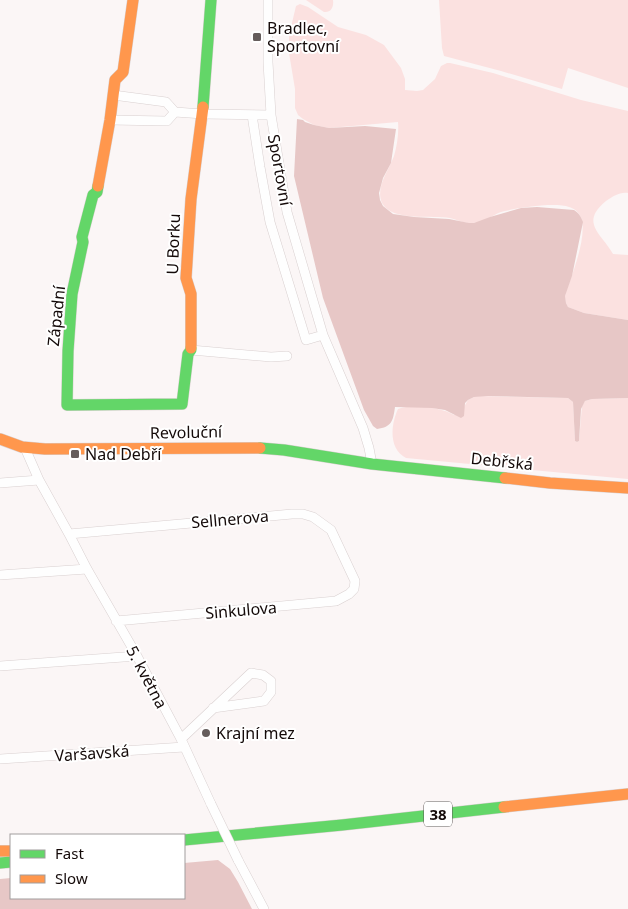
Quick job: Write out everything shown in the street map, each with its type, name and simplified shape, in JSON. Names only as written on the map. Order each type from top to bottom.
[{"type":"main road","name":"Západní","points":[[133,0],[123,72],[115,80],[97,192],[93,195],[82,237],[84,242],[72,294],[67,406],[182,404]]},
{"type":"main road","name":"U Borku","points":[[182,404],[188,354],[192,350],[191,294],[186,278],[191,199],[203,114],[211,0]]},
{"type":"main road","name":"Revoluční","points":[[0,439],[25,448],[252,448],[310,454],[372,464]]},
{"type":"main road","name":"Debřská","points":[[372,464],[550,483],[628,488]]},
{"type":"main road","name":"38","points":[[185,840],[628,794]]},
{"type":"street","name":"Sportovní","points":[[268,0],[268,62],[271,115],[287,212],[323,336],[363,428],[372,464]]},
{"type":"street","points":[[114,95],[166,102],[175,112],[271,115]]},
{"type":"street","points":[[110,120],[167,121],[175,112]]},
{"type":"street","name":"Sportovní","points":[[252,115],[270,222],[306,340],[323,336]]},
{"type":"street","points":[[192,350],[287,356]]},
{"type":"street","name":"5. května","points":[[25,448],[39,480],[70,534],[116,622],[137,656],[264,909]]},
{"type":"street","points":[[0,483],[39,480]]},
{"type":"street","name":"Sellnerova","points":[[70,534],[304,514],[313,517],[331,530],[355,581]]},
{"type":"street","points":[[0,575],[87,569]]},
{"type":"street","name":"Sinkulova","points":[[116,622],[336,601],[354,589],[355,581]]},
{"type":"street","points":[[0,666],[137,656]]},
{"type":"street","points":[[182,743],[213,708],[251,673],[263,675],[271,681],[271,692],[264,701],[213,708]]},
{"type":"street","name":"Varšavská","points":[[0,759],[182,743]]},
{"type":"shaded area","points":[[306,0],[333,0],[332,9],[324,12]]},
{"type":"shaded area","points":[[439,0],[628,0],[628,88],[568,68],[562,89],[444,56]]},
{"type":"shaded area","points":[[300,4],[308,7],[338,27],[366,35],[384,45],[401,68],[405,79],[405,90],[423,90],[435,79],[441,66],[450,63],[493,73],[581,100],[628,111],[628,193],[619,194],[606,201],[598,209],[593,222],[613,254],[628,255],[628,320],[584,313],[567,306],[565,296],[578,256],[583,229],[579,214],[572,208],[554,205],[525,207],[501,212],[476,223],[443,217],[403,215],[387,209],[382,203],[380,191],[383,179],[395,152],[398,122],[329,128],[314,125],[303,119],[298,115],[295,108],[295,89],[289,53],[289,35],[296,6]]},
{"type":"shaded area","points":[[297,119],[329,128],[365,126],[396,129],[391,163],[383,178],[379,193],[383,206],[393,214],[474,223],[521,208],[537,207],[576,211],[583,222],[572,276],[565,296],[566,303],[568,307],[584,313],[628,320],[628,398],[592,399],[585,401],[581,409],[579,441],[577,442],[575,441],[573,402],[568,398],[474,397],[465,403],[464,416],[461,418],[445,410],[395,407],[389,425],[377,429],[373,426],[364,410],[323,298],[294,176]]},
{"type":"shaded area","points":[[480,396],[568,398],[573,402],[575,441],[577,442],[579,441],[582,406],[585,401],[592,399],[628,398],[628,479],[406,458],[396,449],[393,429],[398,409],[404,407],[426,407],[454,415],[464,407],[468,400]]},
{"type":"shaded area","points":[[218,860],[230,869],[252,909],[0,909],[0,879],[10,878],[10,899],[185,899],[185,863]]},
{"type":"traffic: fast","points":[[203,107],[211,0]]},
{"type":"traffic: fast","points":[[98,186],[97,192],[93,195],[82,237],[83,242],[72,294],[67,405],[182,404],[188,354],[191,348]]},
{"type":"traffic: fast","points":[[260,448],[372,464],[505,478]]},
{"type":"traffic: fast","points":[[185,840],[504,807]]},
{"type":"traffic: fast","points":[[0,863],[10,862]]},
{"type":"traffic: slow","points":[[98,186],[115,80],[123,72],[133,0]]},
{"type":"traffic: slow","points":[[191,348],[191,294],[186,278],[191,199],[203,107]]},
{"type":"traffic: slow","points":[[0,439],[22,447],[45,449],[260,448]]},
{"type":"traffic: slow","points":[[505,478],[628,488]]},
{"type":"traffic: slow","points":[[504,807],[628,794]]},
{"type":"traffic: slow","points":[[0,851],[10,851]]},
{"type":"place","name":"Bradlec, Sportovní","points":[[257,37]]},
{"type":"place","name":"Nad Debří","points":[[75,454]]},
{"type":"place","name":"Krajní mez","points":[[206,733]]}]
